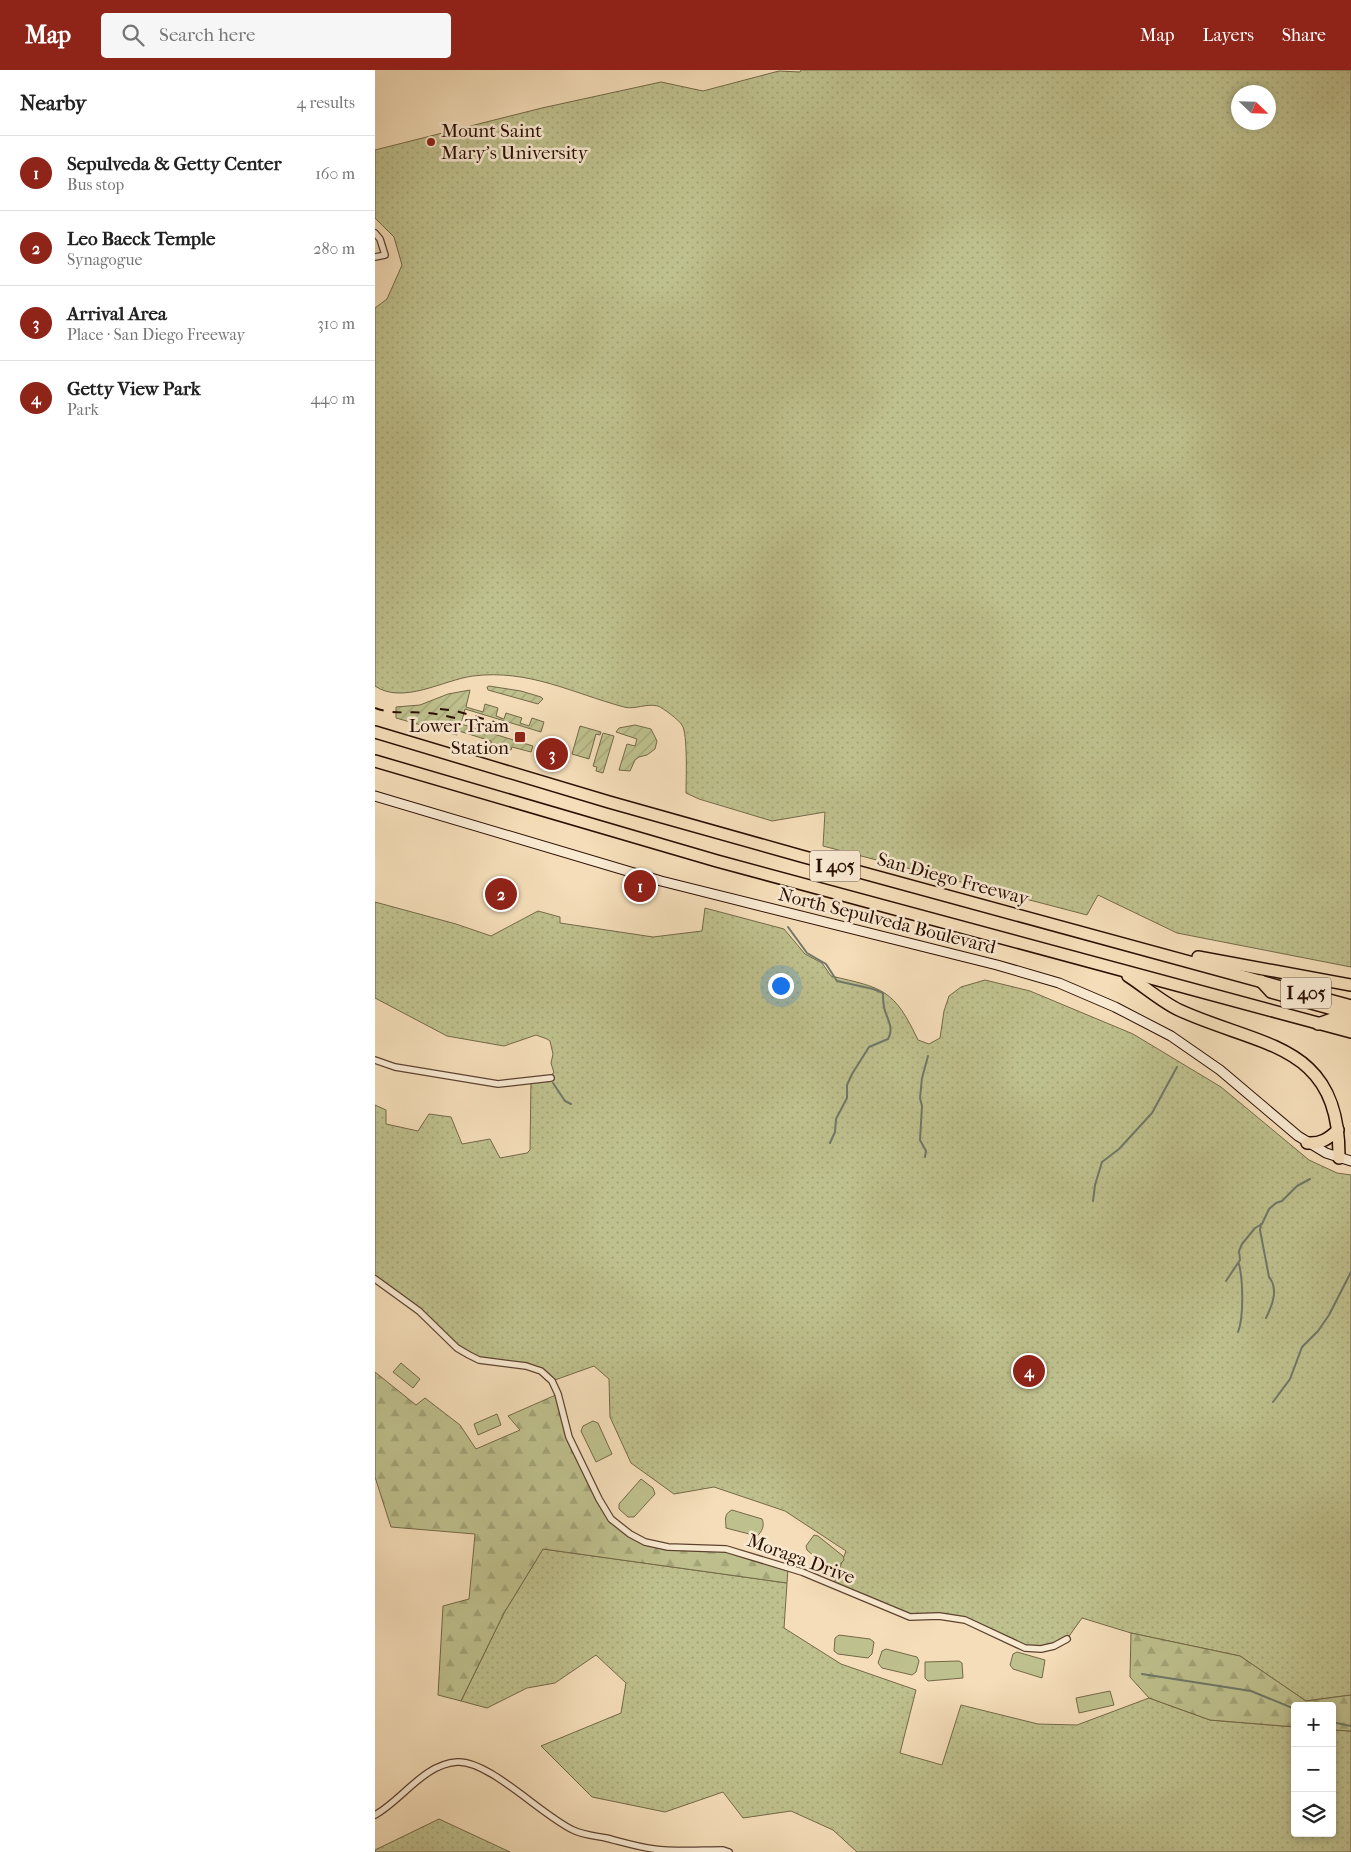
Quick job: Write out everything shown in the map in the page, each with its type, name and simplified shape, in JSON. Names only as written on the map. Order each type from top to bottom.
[{"type":"highway","name":"San Diego Freeway","points":[[375,732],[609,802],[846,869],[1351,1006]]},
{"type":"highway","name":"I 405","points":[[375,761],[775,877],[1351,1032]]},
{"type":"highway","points":[[1119,942],[1351,985]]},
{"type":"highway","points":[[1119,970],[1178,1009],[1279,1048],[1297,1058],[1316,1076],[1327,1093],[1335,1111],[1339,1158]]},
{"type":"highway","points":[[1261,981],[1271,992],[1351,1014]]},
{"type":"highway","points":[[1318,1024],[1332,1019],[1351,1023]]},
{"type":"highway","points":[[1307,1143],[1320,1143],[1338,1130]]},
{"type":"main road","name":"North Sepulveda Boulevard","points":[[375,796],[661,881],[997,965],[1059,983],[1128,1013],[1177,1040],[1220,1070],[1307,1143],[1351,1162]]},
{"type":"street","points":[[375,233],[380,238],[385,256],[375,257]]},
{"type":"street","points":[[375,1060],[395,1068],[498,1084],[551,1078]]},
{"type":"street","name":"Moraga Drive","points":[[375,1279],[419,1311],[457,1348],[469,1355],[479,1360],[526,1366],[541,1372],[552,1381],[558,1394],[569,1437],[599,1499],[611,1519],[630,1534],[645,1542],[668,1547],[726,1549],[803,1572],[910,1617],[939,1616],[965,1620],[1025,1648],[1041,1649],[1054,1646],[1067,1639]]},
{"type":"street","points":[[375,1815],[387,1809],[419,1779],[442,1766],[455,1762],[468,1762],[485,1769],[559,1822],[575,1831],[656,1849],[723,1850],[729,1852]]},
{"type":"green space","points":[[1351,70],[1351,967],[1177,933],[1098,895],[1087,915],[823,846],[825,812],[772,821],[699,799],[686,793],[684,730],[678,720],[658,706],[624,707],[550,684],[513,676],[473,676],[423,690],[398,693],[386,691],[375,686],[375,308],[387,299],[402,265],[394,237],[375,218],[375,150],[542,108],[661,82],[703,91],[779,71]]},
{"type":"green space","points":[[487,687],[521,691],[543,699],[538,704],[488,690]]},
{"type":"green space","points":[[470,690],[466,707],[483,712],[485,704],[498,708],[496,716],[504,719],[506,713],[522,718],[520,723],[529,726],[532,718],[544,722],[541,732],[465,709],[461,724],[533,746],[531,752],[512,747],[511,750],[491,744],[491,741],[459,731],[457,735],[396,718],[396,707],[420,705],[448,694]]},
{"type":"green space","points":[[635,725],[651,729],[657,741],[655,749],[635,760],[630,771],[619,770],[627,744],[635,746],[637,739],[616,732],[619,728]]},
{"type":"green space","points":[[580,726],[601,732],[600,735],[596,734],[589,759],[572,754]]},
{"type":"green space","points":[[603,733],[614,736],[603,773],[596,771],[597,767],[593,766]]},
{"type":"green space","points":[[375,902],[456,924],[491,936],[538,911],[560,917],[560,923],[653,937],[702,931],[705,908],[784,929],[805,954],[822,963],[831,976],[863,984],[885,993],[902,1010],[918,1040],[929,1044],[940,1038],[944,1011],[949,996],[961,987],[985,980],[1030,991],[1133,1034],[1221,1087],[1309,1160],[1337,1173],[1351,1175],[1351,1695],[1306,1701],[1240,1656],[1131,1633],[1082,1618],[1067,1639],[1054,1646],[1025,1648],[965,1620],[910,1617],[833,1586],[846,1551],[785,1511],[714,1487],[674,1494],[631,1463],[610,1417],[609,1379],[594,1366],[552,1381],[541,1371],[469,1355],[419,1311],[375,1282],[375,1105],[386,1110],[386,1124],[418,1131],[429,1114],[451,1117],[462,1144],[490,1139],[500,1158],[527,1153],[530,1150],[531,1080],[552,1077],[554,1073],[551,1063],[553,1054],[550,1041],[547,1039],[536,1035],[504,1046],[447,1036],[375,998]]},
{"type":"green space","points":[[401,1363],[420,1379],[413,1388],[393,1372]]},
{"type":"green space","points":[[375,1372],[416,1405],[425,1398],[460,1425],[476,1449],[520,1430],[508,1416],[558,1394],[569,1437],[611,1519],[630,1534],[668,1547],[726,1549],[788,1567],[787,1583],[543,1549],[504,1613],[461,1701],[438,1695],[443,1606],[469,1599],[475,1534],[391,1527],[375,1477]]},
{"type":"green space","points":[[497,1414],[501,1425],[478,1435],[474,1424]]},
{"type":"green space","points":[[593,1421],[598,1423],[612,1454],[596,1462],[581,1431],[583,1426]]},
{"type":"green space","points":[[641,1479],[653,1488],[655,1494],[634,1517],[628,1517],[619,1509],[619,1504]]},
{"type":"green space","points":[[732,1510],[762,1519],[763,1526],[759,1534],[757,1536],[726,1528],[726,1516]]},
{"type":"green space","points":[[814,1535],[818,1536],[843,1556],[844,1560],[835,1570],[830,1570],[807,1550],[806,1546]]},
{"type":"green space","points":[[543,1549],[787,1583],[784,1628],[841,1664],[916,1690],[900,1753],[942,1765],[961,1705],[1038,1724],[1077,1725],[1149,1698],[1210,1720],[1291,1727],[1291,1837],[1336,1837],[1336,1730],[1351,1731],[1351,1852],[857,1852],[833,1830],[791,1811],[743,1818],[723,1792],[665,1812],[592,1797],[541,1746],[621,1713],[626,1683],[596,1655],[555,1683],[527,1688],[487,1708],[461,1701],[504,1613]]},
{"type":"green space","points":[[1131,1633],[1240,1656],[1306,1701],[1351,1695],[1351,1731],[1336,1730],[1336,1702],[1291,1702],[1291,1727],[1210,1720],[1149,1698],[1130,1677]]},
{"type":"green space","points":[[839,1635],[870,1639],[874,1642],[872,1654],[868,1658],[838,1654],[834,1651],[835,1638]]},
{"type":"green space","points":[[886,1649],[917,1657],[919,1661],[916,1672],[912,1675],[882,1668],[878,1663],[882,1651]]},
{"type":"green space","points":[[1017,1652],[1045,1660],[1042,1678],[1013,1669],[1010,1665],[1013,1654]]},
{"type":"green space","points":[[959,1661],[962,1663],[963,1678],[928,1681],[925,1678],[925,1662]]},
{"type":"green space","points":[[1110,1691],[1114,1705],[1079,1713],[1076,1698]]},
{"type":"green space","points":[[439,1819],[510,1852],[375,1852],[375,1850]]},
{"type":"waterway","points":[[788,927],[807,953],[826,964],[837,981],[883,993],[884,1006],[890,1025],[888,1039],[869,1047],[852,1074],[847,1085],[847,1098],[836,1119],[835,1132],[830,1143]]},
{"type":"waterway","points":[[925,1157],[926,1151],[920,1140],[922,1106],[920,1098],[922,1078],[928,1056]]},
{"type":"waterway","points":[[1093,1201],[1095,1185],[1102,1162],[1119,1149],[1152,1113],[1177,1067]]},
{"type":"waterway","points":[[553,1083],[565,1101],[571,1104]]},
{"type":"waterway","points":[[1226,1281],[1240,1260],[1239,1251],[1242,1244],[1255,1228],[1262,1224],[1269,1209],[1282,1201],[1297,1186],[1310,1179]]},
{"type":"waterway","points":[[1261,1224],[1260,1230],[1269,1277],[1274,1287],[1272,1303],[1266,1318]]},
{"type":"waterway","points":[[1238,1332],[1242,1298],[1239,1264]]},
{"type":"waterway","points":[[1273,1402],[1290,1379],[1302,1347],[1318,1331],[1329,1315],[1351,1272]]},
{"type":"waterway","points":[[1142,1674],[1251,1691],[1291,1707]]},
{"type":"waterway","points":[[1336,1723],[1351,1726]]},
{"type":"railway","points":[[375,708],[395,712],[438,714],[503,732]]},
{"type":"railway","points":[[440,709],[456,711],[505,725]]},
{"type":"place","name":"Mount Saint Mary's University","points":[[431,142]]},
{"type":"place","name":"Lower Tram Station","points":[[520,737]]},
{"type":"place","name":"Arrival Area","points":[[552,754]]},
{"type":"place","name":"Sepulveda & Getty Center","points":[[640,886]]},
{"type":"place","name":"Leo Baeck Temple","points":[[501,894]]},
{"type":"place","name":"Getty View Park","points":[[1029,1371]]}]
